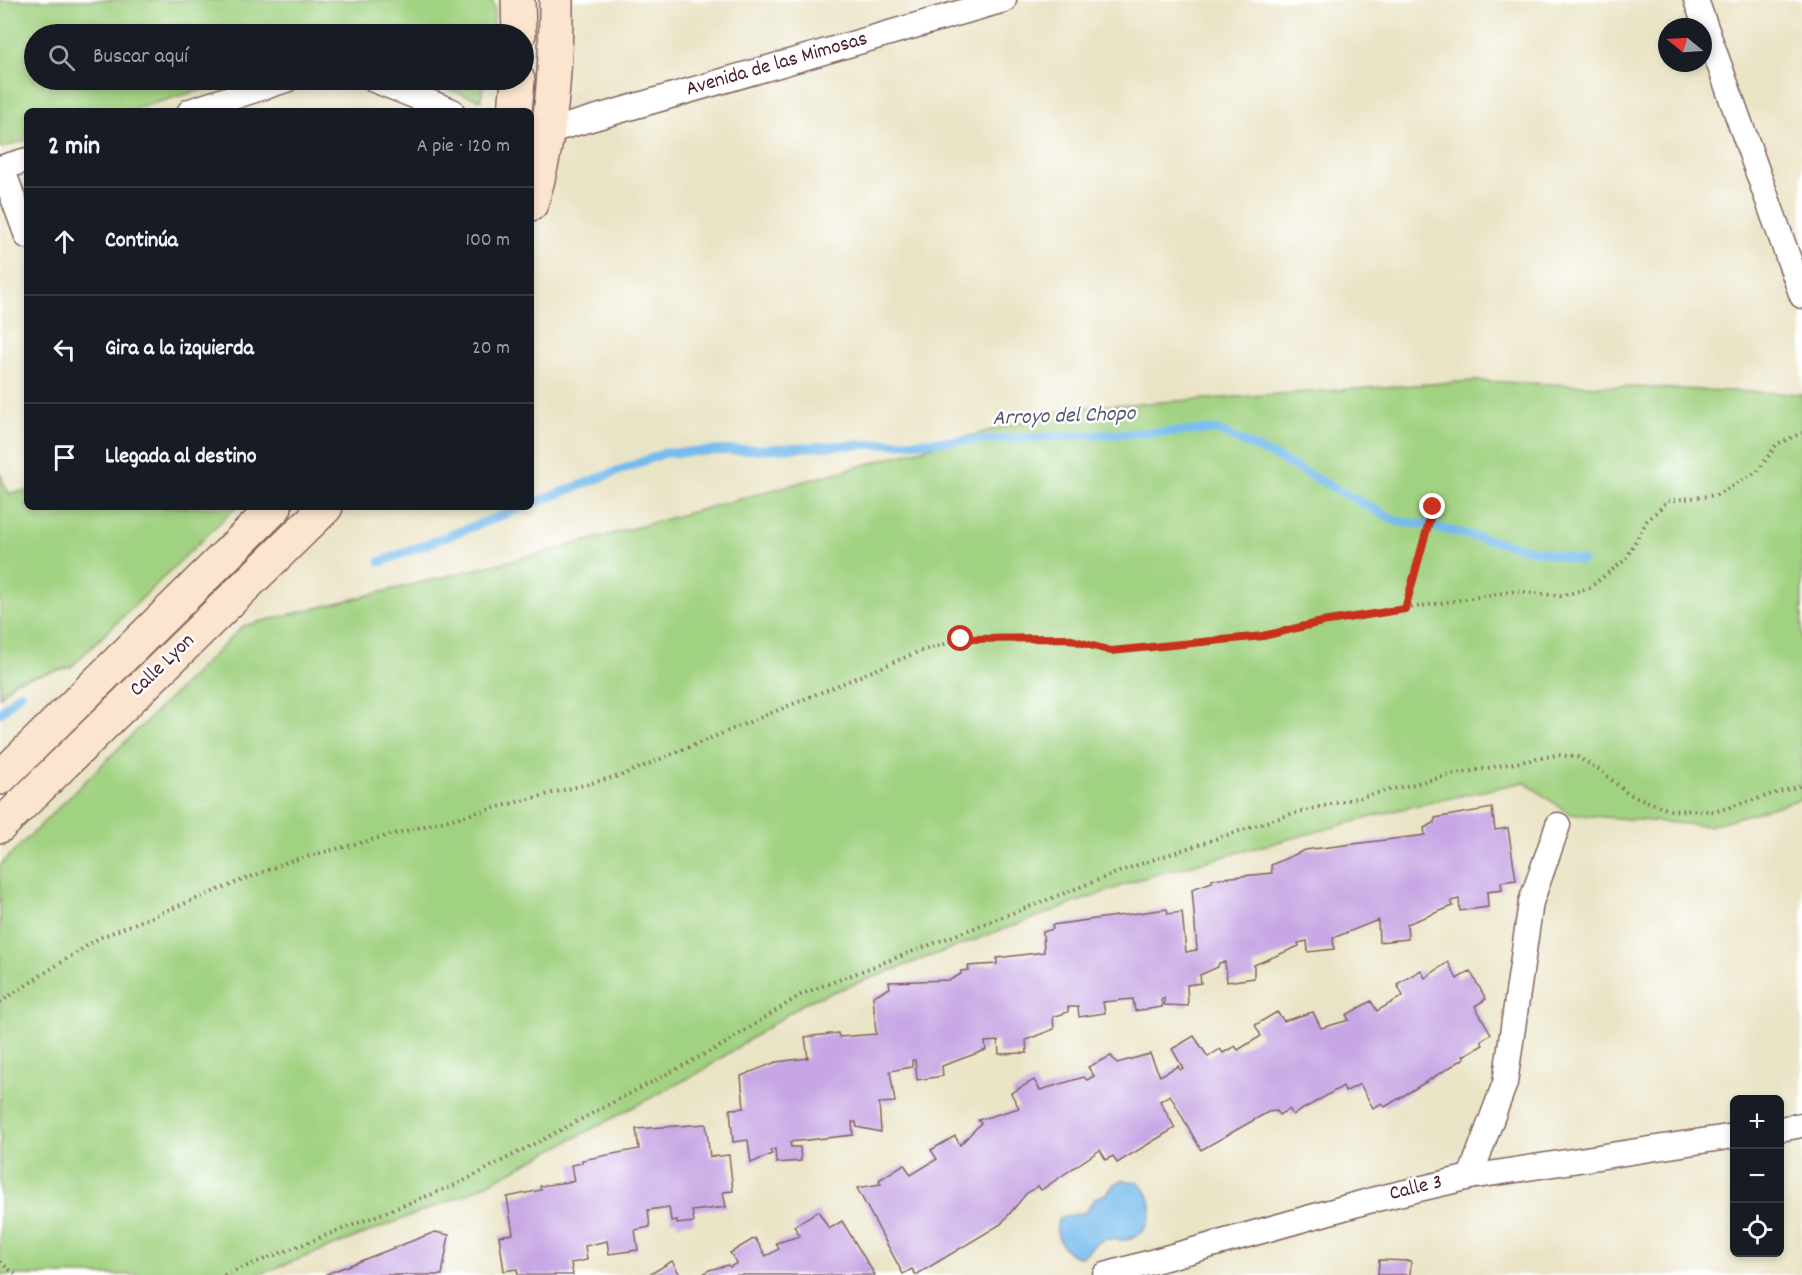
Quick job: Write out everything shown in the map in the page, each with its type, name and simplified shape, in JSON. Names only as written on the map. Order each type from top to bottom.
[{"type":"street","points":[[518,0],[519,24]]},
{"type":"street","points":[[534,192],[549,131],[556,63],[556,0]]},
{"type":"street","name":"Avenida de las Mimosas","points":[[549,131],[1004,0]]},
{"type":"street","points":[[1696,0],[1802,296]]},
{"type":"street","points":[[199,108],[255,90]]},
{"type":"street","points":[[399,90],[444,108]]},
{"type":"street","points":[[515,108],[517,90]]},
{"type":"street","points":[[24,161],[1,168],[24,228]]},
{"type":"street","name":"Calle Lyon","points":[[0,778],[272,510]]},
{"type":"street","name":"Calle Lyon","points":[[0,826],[323,510]]},
{"type":"street","points":[[1470,1177],[1505,1083],[1531,902],[1558,825]]},
{"type":"street","points":[[1784,1128],[1802,1125]]},
{"type":"street","name":"Calle 3","points":[[1105,1275],[1372,1200],[1470,1177],[1730,1137]]},
{"type":"path","points":[[0,1002],[99,938],[290,861],[622,775],[918,652],[961,639],[1065,638],[1111,651],[1263,636],[1322,622],[1516,591],[1561,596],[1589,588],[1625,560],[1647,521],[1668,501],[1716,495],[1757,472],[1777,444],[1802,433]]},
{"type":"path","points":[[1405,609],[1432,510]]},
{"type":"path","points":[[224,1275],[458,1184],[724,1044],[802,994],[1150,860],[1280,818],[1450,775],[1557,755],[1577,757],[1600,770],[1627,793],[1669,810],[1716,811],[1802,785]]},
{"type":"path","points":[[0,1262],[16,1275]]},
{"type":"green space","points":[[0,0],[492,0],[495,11],[493,24],[24,24],[24,90],[200,90],[137,108],[24,108],[24,141],[0,148]]},
{"type":"green space","points":[[450,90],[482,90],[481,100]]},
{"type":"green space","points":[[1474,381],[1802,394],[1802,799],[1708,826],[1570,814],[1524,782],[1401,809],[1140,879],[806,1002],[700,1072],[470,1193],[258,1275],[0,1275],[0,865],[243,626],[546,552],[1072,408]]},
{"type":"green space","points":[[0,473],[8,493],[24,491],[24,510],[233,510],[71,667],[15,681],[0,697]]},
{"type":"water","points":[[1122,1180],[1137,1182],[1148,1196],[1151,1213],[1145,1228],[1130,1239],[1100,1241],[1081,1257],[1069,1253],[1058,1237],[1059,1218],[1086,1212],[1095,1198],[1107,1194],[1113,1185]]},
{"type":"building","points":[[1492,808],[1495,830],[1508,828],[1516,880],[1501,882],[1502,890],[1487,892],[1488,907],[1460,911],[1459,899],[1451,901],[1453,906],[1407,924],[1408,939],[1379,942],[1378,920],[1333,938],[1334,949],[1308,952],[1307,941],[1298,943],[1299,946],[1254,965],[1254,978],[1227,982],[1225,962],[1219,963],[1218,967],[1200,975],[1201,983],[1187,985],[1188,1006],[1164,1005],[1164,998],[1161,999],[1162,1007],[1135,1011],[1133,999],[1103,1002],[1105,1013],[1079,1017],[1078,1007],[1068,1007],[1068,1012],[1053,1017],[1054,1029],[1026,1040],[1027,1053],[999,1054],[998,1041],[985,1042],[986,1050],[942,1066],[943,1076],[917,1080],[915,1060],[912,1060],[912,1067],[890,1071],[895,1102],[879,1103],[881,1132],[857,1127],[856,1122],[852,1122],[853,1135],[790,1142],[791,1147],[800,1147],[801,1161],[776,1163],[775,1149],[770,1151],[772,1154],[751,1163],[748,1140],[733,1142],[730,1109],[744,1108],[741,1076],[776,1062],[808,1058],[805,1037],[838,1033],[839,1037],[876,1034],[873,996],[890,988],[889,982],[950,980],[961,974],[961,971],[969,970],[968,966],[997,964],[997,958],[1044,952],[1043,932],[1053,929],[1052,925],[1167,909],[1168,914],[1182,912],[1186,952],[1197,950],[1192,889],[1212,882],[1212,879],[1272,873],[1271,865],[1305,850],[1425,835],[1424,828],[1434,823],[1435,818]]},
{"type":"building","points":[[1448,962],[1457,979],[1470,971],[1486,999],[1475,1006],[1491,1034],[1481,1041],[1483,1045],[1463,1056],[1465,1058],[1385,1107],[1382,1103],[1373,1108],[1360,1084],[1345,1092],[1343,1086],[1293,1115],[1289,1109],[1279,1115],[1277,1111],[1268,1112],[1201,1150],[1170,1095],[1160,1101],[1175,1128],[1117,1163],[1113,1156],[1106,1160],[1100,1150],[1041,1190],[1038,1186],[1026,1194],[1001,1224],[916,1275],[912,1269],[903,1274],[857,1188],[881,1184],[879,1180],[904,1164],[911,1175],[937,1159],[931,1150],[955,1136],[960,1145],[981,1123],[978,1120],[1019,1108],[1011,1093],[1034,1080],[1040,1090],[1084,1077],[1087,1080],[1094,1076],[1088,1067],[1111,1056],[1117,1063],[1150,1054],[1160,1076],[1178,1066],[1180,1070],[1183,1068],[1172,1049],[1194,1036],[1208,1057],[1220,1049],[1223,1053],[1235,1046],[1238,1050],[1261,1036],[1255,1025],[1277,1012],[1284,1021],[1313,1012],[1321,1028],[1349,1020],[1346,1015],[1371,1001],[1377,1011],[1403,996],[1397,984],[1421,970],[1425,978]]},
{"type":"building","points":[[706,1124],[710,1157],[729,1155],[733,1191],[723,1192],[726,1207],[692,1211],[694,1222],[677,1224],[677,1220],[671,1221],[669,1207],[648,1210],[650,1227],[635,1230],[638,1250],[609,1254],[607,1241],[585,1246],[587,1260],[571,1263],[573,1275],[518,1275],[517,1269],[504,1271],[499,1236],[513,1234],[507,1197],[541,1190],[540,1186],[574,1181],[571,1165],[582,1163],[582,1160],[639,1149],[636,1129]]},
{"type":"building","points":[[818,1211],[829,1229],[842,1221],[875,1275],[702,1275],[709,1270],[728,1265],[730,1267],[737,1263],[730,1253],[755,1238],[766,1256],[779,1249],[776,1243],[800,1236],[794,1226]]},
{"type":"building","points":[[435,1232],[449,1235],[442,1275],[324,1275]]},
{"type":"building","points":[[1379,1260],[1411,1261],[1410,1275],[1378,1275]]},
{"type":"building","points":[[672,1261],[680,1275],[649,1275]]},
{"type":"waterway","name":"Arroyo del Chopo","points":[[534,503],[665,453],[1217,430],[1280,459],[1398,522],[1420,524],[1582,561]]},
{"type":"waterway","name":"Arroyo del Chopo","points":[[380,562],[516,510]]},
{"type":"waterway","name":"Arroyo del Chopo","points":[[0,713],[20,693]]},
{"type":"route","points":[[961,639],[1065,638],[1111,651],[1263,636],[1322,622],[1405,609],[1433,507]]}]
